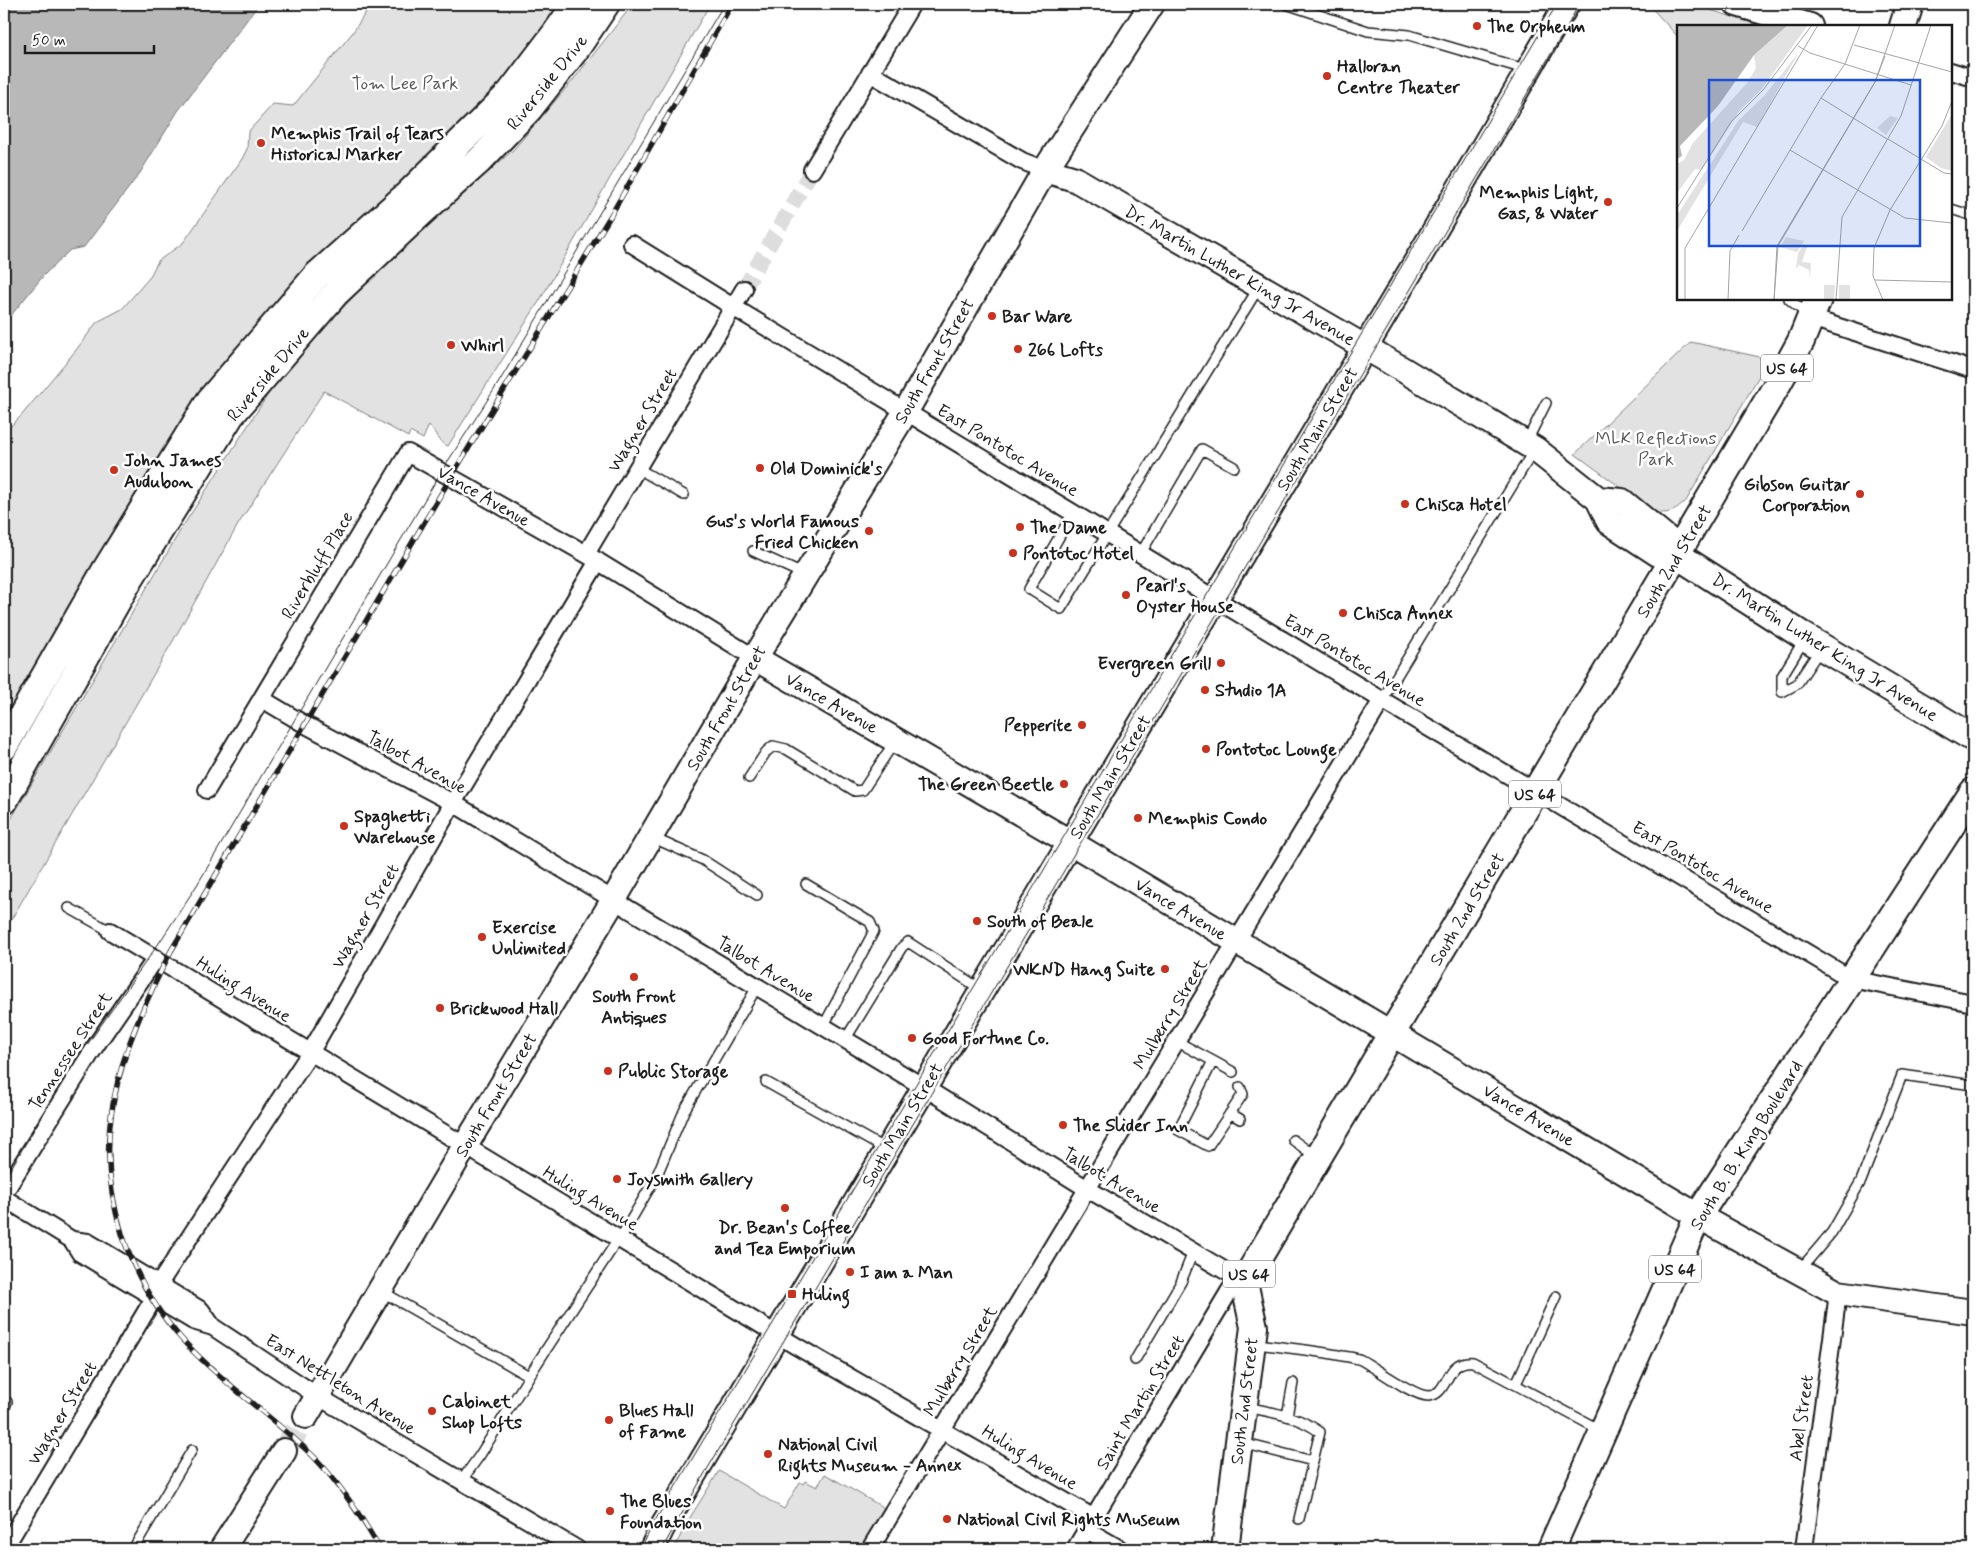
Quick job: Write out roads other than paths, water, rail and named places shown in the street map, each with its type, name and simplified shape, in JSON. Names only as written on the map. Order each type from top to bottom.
[{"type":"main road","name":"Riverside Drive","points":[[4,747],[106,569],[210,400],[317,275],[408,194],[510,92],[556,34],[576,4]]},
{"type":"main road","name":"Riverside Drive","points":[[4,801],[128,582],[231,415],[336,293],[479,160],[529,109],[576,49],[606,4]]},
{"type":"main road","name":"South Front Street","points":[[306,1416],[319,1397],[465,1146],[613,901],[755,658],[906,411],[1045,170],[1152,4]]},
{"type":"main road","name":"South Main Street","points":[[652,1549],[662,1528],[1567,4]]},
{"type":"main road","points":[[1902,25],[1910,4]]},
{"type":"main road","points":[[1748,5],[1777,12],[1808,25]]},
{"type":"main road","name":"Dr. Martin Luther King Jr Avenue","points":[[1045,170],[1075,178],[1365,347],[1530,446],[1598,499],[1609,522],[1658,554],[1677,555],[1813,642],[1973,738]]},
{"type":"main road","name":"South 2nd Street","points":[[1225,1549],[1254,1327],[1244,1282],[1790,363],[1814,308]]},
{"type":"main road","name":"Vance Avenue","points":[[755,658],[1698,1216],[1838,1293],[1973,1312]]},
{"type":"main road","name":"South B. B. King Boulevard","points":[[1551,1549],[1698,1216],[1973,792]]},
{"type":"main road","points":[[222,1549],[284,1451]]},
{"type":"street","points":[[812,170],[912,4]]},
{"type":"street","points":[[1952,71],[1973,78]]},
{"type":"street","name":"Dr. Martin Luther King Jr Avenue","points":[[870,73],[1022,161],[1045,170]]},
{"type":"street","name":"East Pontotoc Avenue","points":[[632,244],[1382,700],[1851,979],[1973,1003]]},
{"type":"street","name":"Wagner Street","points":[[4,1549],[156,1291],[310,1053],[592,558],[637,468],[744,288]]},
{"type":"street","points":[[1814,308],[1973,370]]},
{"type":"street","name":"Vance Avenue","points":[[408,452],[592,558],[755,658]]},
{"type":"street","name":"Riverbluff Place","points":[[207,790],[408,452]]},
{"type":"street","name":"Talbot Avenue","points":[[262,699],[304,724],[453,803],[1244,1282]]},
{"type":"street","name":"Mulberry Street","points":[[870,1549],[1382,700]]},
{"type":"street","name":"Huling Avenue","points":[[110,931],[778,1334],[942,1429],[1090,1524],[1120,1549]]},
{"type":"street","name":"Tennessee Street","points":[[4,1193],[96,1045],[156,958]]},
{"type":"street","name":"East Nettleton Avenue","points":[[4,1198],[72,1240],[80,1253],[156,1291],[193,1321],[213,1327],[319,1397],[577,1549]]},
{"type":"street","name":"Saint Martin Street","points":[[1075,1549],[1230,1290],[1244,1282]]},
{"type":"street","name":"Abel Street","points":[[1804,1549],[1838,1293]]},
{"type":"lane","points":[[1286,4],[1368,31],[1409,35],[1529,70]]},
{"type":"lane","points":[[1952,208],[1973,216]]},
{"type":"lane","points":[[1072,512],[1029,589],[1061,609],[1106,532],[1259,286]]},
{"type":"lane","points":[[1793,300],[1814,308]]},
{"type":"lane","name":"Mulberry Street","points":[[1382,700],[1530,446],[1546,403]]},
{"type":"lane","points":[[1141,553],[1202,449],[1234,467]]},
{"type":"lane","points":[[637,468],[684,495]]},
{"type":"lane","points":[[753,550],[806,575]]},
{"type":"lane","points":[[1813,642],[1796,684],[1782,692],[1782,676],[1813,642]]},
{"type":"lane","points":[[749,778],[766,752],[773,746],[786,749],[855,791],[863,790],[895,740]]},
{"type":"lane","points":[[651,836],[703,860],[757,895]]},
{"type":"lane","points":[[806,884],[870,922],[874,931],[823,1027]]},
{"type":"lane","name":"Huling Avenue","points":[[69,908],[110,931]]},
{"type":"lane","points":[[845,1040],[902,947],[908,942],[983,990]]},
{"type":"lane","points":[[462,1480],[620,1239],[657,1175],[684,1111],[757,987]]},
{"type":"lane","points":[[1176,1041],[1233,1072]]},
{"type":"lane","points":[[1213,1061],[1178,1130],[1208,1146],[1243,1094],[1240,1087]]},
{"type":"lane","points":[[1799,1271],[1832,1232],[1861,1181],[1902,1075],[1973,1085]]},
{"type":"lane","points":[[766,1082],[888,1150]]},
{"type":"lane","points":[[1230,1113],[1240,1119]]},
{"type":"lane","points":[[1293,1140],[1318,1158]]},
{"type":"lane","points":[[1135,1360],[1181,1282],[1193,1252]]},
{"type":"lane","points":[[381,1291],[529,1376]]},
{"type":"lane","points":[[1516,1384],[1556,1296]]},
{"type":"lane","points":[[1252,1344],[1322,1352],[1359,1359],[1422,1395],[1430,1396],[1438,1393],[1456,1365],[1465,1361],[1484,1366],[1602,1431]]},
{"type":"lane","points":[[1286,1416],[1293,1383]]},
{"type":"lane","points":[[1244,1406],[1308,1423],[1320,1432],[1300,1519]]},
{"type":"lane","points":[[1239,1442],[1313,1461]]},
{"type":"lane","points":[[133,1549],[192,1450]]},
{"type":"tunnel","points":[[744,289],[812,170]]},
{"type":"tunnel","points":[[284,1451],[306,1416]]},
{"type":"tram line","points":[[4,1180],[70,1069],[159,943],[197,885],[441,472],[499,382],[724,4]]},
{"type":"tram line","points":[[641,1549],[652,1526],[1063,838],[1557,4]]},
{"type":"tram line","points":[[662,1549],[702,1478],[1579,4]]},
{"type":"railway","points":[[380,1549],[350,1501],[324,1467],[285,1430],[223,1379],[194,1352],[171,1326],[151,1298],[135,1268],[122,1235],[114,1202],[109,1168],[109,1133],[118,1080],[137,1023],[171,951],[451,477],[611,215],[732,4]]},
{"type":"place","name":"The Orpheum","points":[[1477,26]]},
{"type":"place","name":"Halloran Centre Theater","points":[[1327,76]]},
{"type":"place","name":"Memphis Trail of Tears Historical Marker","points":[[261,143]]},
{"type":"place","name":"Memphis Light, Gas, & Water","points":[[1608,202]]},
{"type":"place","name":"Bar Ware","points":[[992,316]]},
{"type":"place","name":"Whirl","points":[[451,345]]},
{"type":"place","name":"266 Lofts","points":[[1018,349]]},
{"type":"place","name":"Old Dominick's","points":[[760,468]]},
{"type":"place","name":"John James Audubon","points":[[114,470]]},
{"type":"place","name":"Gibson Guitar Corporation","points":[[1860,494]]},
{"type":"place","name":"Chisca Hotel","points":[[1405,504]]},
{"type":"place","name":"The Dame","points":[[1020,527]]},
{"type":"place","name":"Gus's World Famous Fried Chicken","points":[[869,531]]},
{"type":"place","name":"Pontotoc Hotel","points":[[1013,553]]},
{"type":"place","name":"Pearl's Oyster House","points":[[1126,595]]},
{"type":"place","name":"Chisca Annex","points":[[1343,613]]},
{"type":"place","name":"Evergreen Grill","points":[[1221,663]]},
{"type":"place","name":"Studio 1A","points":[[1205,690]]},
{"type":"place","name":"Pepperite","points":[[1082,725]]},
{"type":"place","name":"Pontotoc Lounge","points":[[1206,749]]},
{"type":"place","name":"The Green Beetle","points":[[1064,784]]},
{"type":"place","name":"Memphis Condo","points":[[1138,818]]},
{"type":"place","name":"Spaghetti Warehouse","points":[[344,826]]},
{"type":"place","name":"South of Beale","points":[[977,921]]},
{"type":"place","name":"Exercise Unlimited","points":[[482,937]]},
{"type":"place","name":"WKND Hang Suite","points":[[1165,969]]},
{"type":"place","name":"South Front Antiques","points":[[634,977]]},
{"type":"place","name":"Brickwood Hall","points":[[440,1008]]},
{"type":"place","name":"Good Fortune Co.","points":[[912,1038]]},
{"type":"place","name":"Public Storage","points":[[608,1071]]},
{"type":"place","name":"The Slider Inn","points":[[1063,1125]]},
{"type":"place","name":"Joysmith Gallery","points":[[617,1179]]},
{"type":"place","name":"Dr. Bean's Coffee and Tea Emporium","points":[[785,1208]]},
{"type":"place","name":"I am a Man","points":[[850,1272]]},
{"type":"place","name":"Huling","points":[[792,1294]]},
{"type":"place","name":"Cabinet Shop Lofts","points":[[432,1411]]},
{"type":"place","name":"Blues Hall of Fame","points":[[609,1420]]},
{"type":"place","name":"National Civil Rights Museum - Annex","points":[[768,1454]]},
{"type":"place","name":"The Blues Foundation","points":[[610,1511]]},
{"type":"place","name":"National Civil Rights Museum","points":[[947,1519]]},
{"type":"park label","name":"Tom Lee Park","points":[[405,83]]},
{"type":"park label","name":"MLK Reflections Park","points":[[1656,448]]}]
